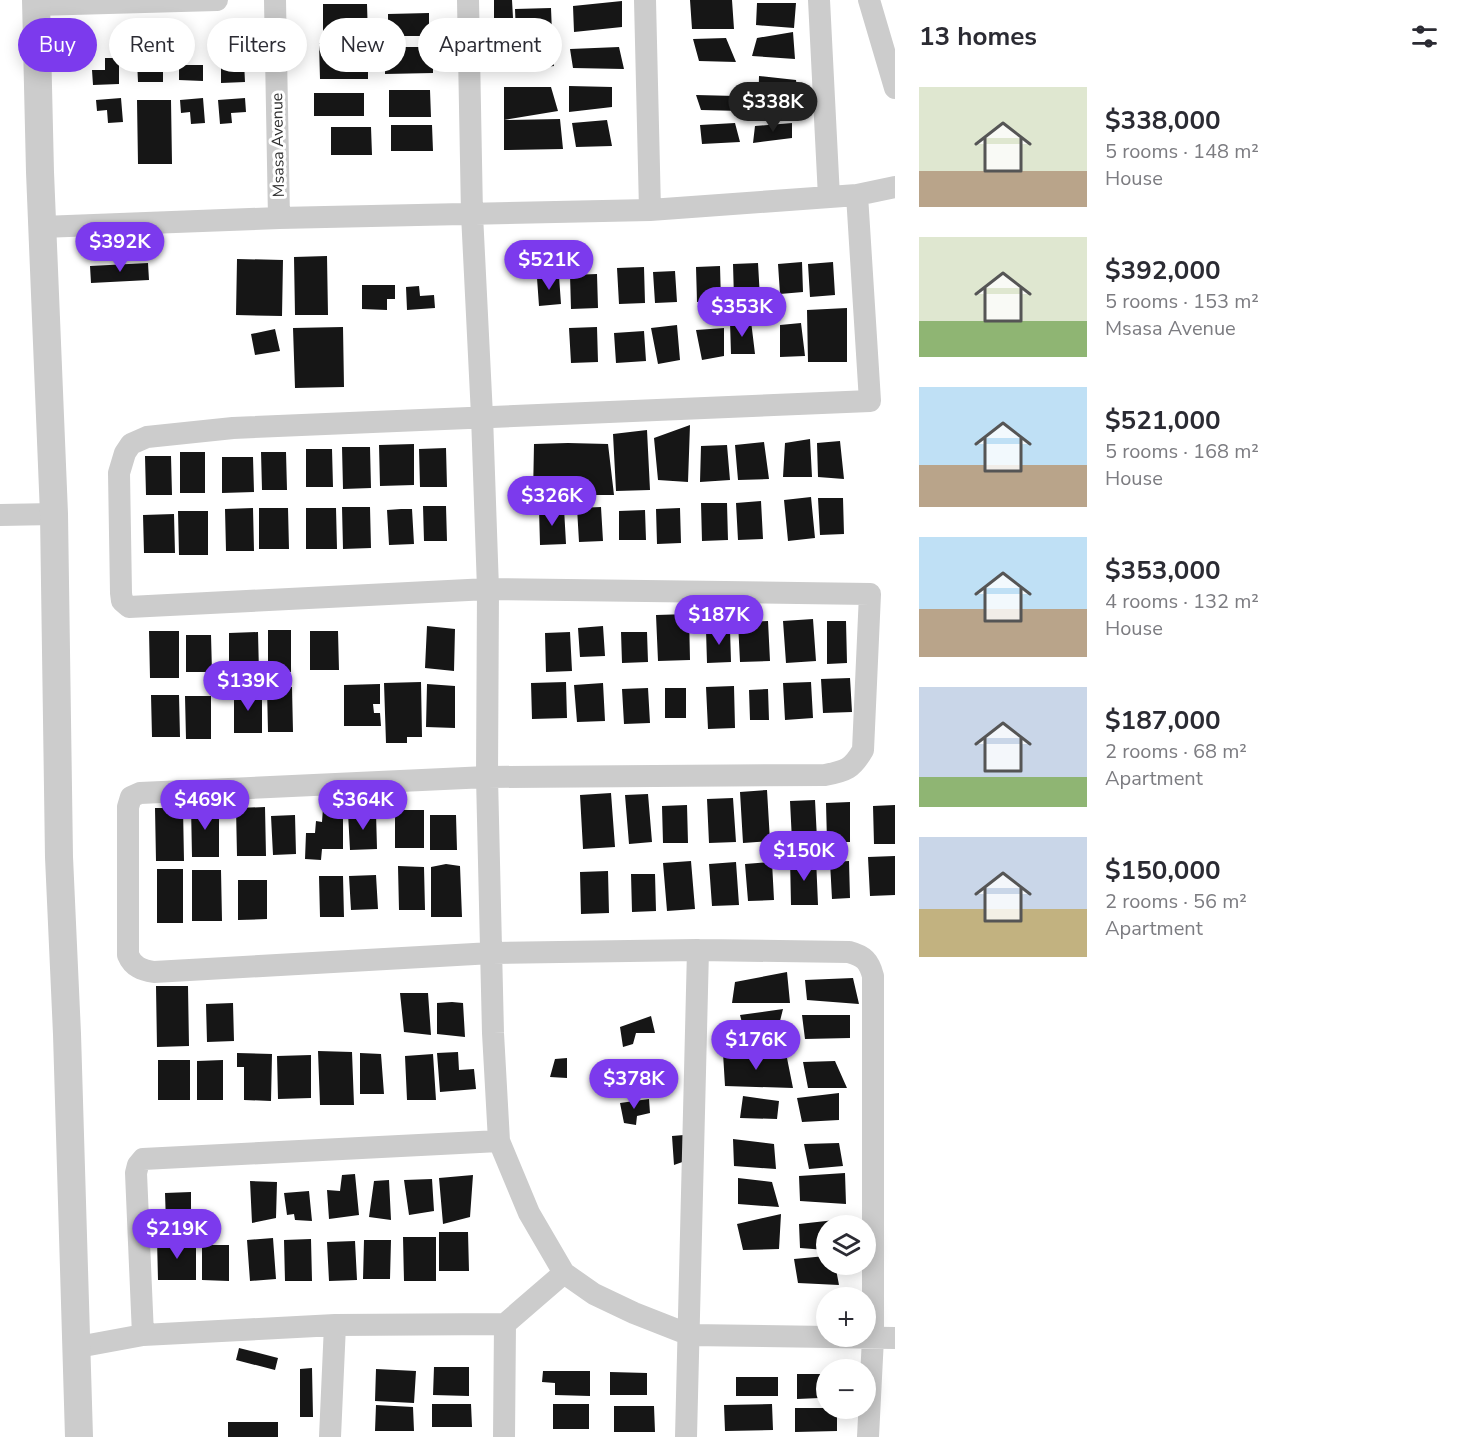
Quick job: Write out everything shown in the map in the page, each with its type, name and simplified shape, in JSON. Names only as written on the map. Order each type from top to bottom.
[{"type":"street","points":[[79,1437],[78,1347],[59,857],[54,514],[42,227],[36,3],[218,0]]},
{"type":"street","name":"Msasa Avenue","points":[[275,0],[279,218]]},
{"type":"street","points":[[468,0],[472,214],[488,589],[487,777],[493,1033],[500,1141],[529,1213],[564,1273],[594,1294],[690,1335],[816,1337]]},
{"type":"street","points":[[645,0],[650,210]]},
{"type":"street","points":[[819,0],[829,197]]},
{"type":"street","points":[[869,0],[895,88]]},
{"type":"street","points":[[42,227],[279,218],[650,210],[857,195],[895,186]]},
{"type":"street","points":[[857,195],[870,401],[233,428],[147,437],[131,444],[125,453],[119,473],[121,593],[122,601],[129,607],[488,589],[870,594],[863,750],[854,766],[841,772],[825,775],[487,777],[135,794],[131,797],[128,807],[128,955],[136,966],[154,972],[492,953],[698,950],[849,952],[862,956],[870,964],[873,976],[873,1287]]},
{"type":"street","points":[[0,515],[54,514]]},
{"type":"street","points":[[686,1437],[698,950]]},
{"type":"street","points":[[143,1335],[136,1173],[143,1159],[500,1141]]},
{"type":"street","points":[[78,1347],[143,1335],[335,1325],[505,1324],[564,1273]]},
{"type":"street","points":[[504,1437],[505,1324]]},
{"type":"street","points":[[330,1437],[335,1325]]},
{"type":"street","points":[[876,1338],[895,1338]]},
{"type":"street","points":[[868,1437],[873,1347]]},
{"type":"building","points":[[494,0],[512,0],[513,18],[494,18]]},
{"type":"building","points":[[690,0],[732,0],[734,29],[692,29]]},
{"type":"building","points":[[622,1],[622,27],[574,32],[573,6]]},
{"type":"building","points":[[757,3],[796,3],[794,28],[756,25]]},
{"type":"building","points":[[323,4],[367,4],[367,18],[323,18]]},
{"type":"building","points":[[551,8],[551,18],[515,18],[515,9]]},
{"type":"building","points":[[429,13],[429,18],[418,18],[418,36],[406,36],[406,18],[388,18],[388,14]]},
{"type":"building","points":[[793,32],[795,59],[752,56],[757,38]]},
{"type":"building","points":[[726,38],[736,62],[699,61],[693,39]]},
{"type":"building","points":[[406,47],[418,47],[418,72],[433,72],[433,73],[385,74],[385,72],[406,72]]},
{"type":"building","points":[[619,47],[624,69],[573,68],[570,49]]},
{"type":"building","points":[[105,58],[109,58],[109,72],[119,72],[119,84],[93,85],[92,72],[105,70]]},
{"type":"building","points":[[195,65],[203,65],[203,81],[179,80],[179,72],[195,72]]},
{"type":"building","points":[[138,72],[163,72],[163,82],[138,82]]},
{"type":"building","points":[[221,72],[244,72],[245,82],[221,83]]},
{"type":"building","points":[[320,72],[368,72],[368,79],[320,79]]},
{"type":"building","points":[[759,76],[796,80],[800,107],[758,115]]},
{"type":"building","points":[[569,86],[612,87],[612,107],[569,112]]},
{"type":"building","points":[[504,87],[551,87],[558,111],[504,120]]},
{"type":"building","points":[[389,90],[430,90],[431,117],[389,117]]},
{"type":"building","points":[[314,93],[364,93],[364,116],[314,116]]},
{"type":"building","points":[[696,95],[736,96],[742,111],[701,110]]},
{"type":"building","points":[[121,98],[123,122],[108,123],[107,110],[97,111],[96,100]]},
{"type":"building","points":[[203,98],[205,123],[191,124],[190,112],[181,113],[180,100]]},
{"type":"building","points":[[245,98],[246,112],[231,113],[232,123],[220,124],[218,100]]},
{"type":"building","points":[[137,100],[171,100],[172,164],[138,164]]},
{"type":"building","points":[[560,119],[563,149],[504,150],[504,120]]},
{"type":"building","points":[[607,120],[612,146],[576,147],[572,123]]},
{"type":"building","points":[[735,123],[740,142],[702,144],[700,125]]},
{"type":"building","points":[[792,123],[792,138],[753,143],[755,126]]},
{"type":"building","points":[[391,125],[432,125],[433,151],[391,151]]},
{"type":"building","points":[[331,127],[371,127],[372,155],[331,155]]},
{"type":"building","points":[[327,256],[328,315],[295,315],[294,257]]},
{"type":"building","points":[[237,259],[283,260],[282,316],[236,315]]},
{"type":"building","points":[[802,262],[803,292],[780,294],[778,264]]},
{"type":"building","points":[[833,262],[835,295],[810,297],[808,264]]},
{"type":"building","points":[[148,263],[149,280],[91,283],[90,266]]},
{"type":"building","points":[[758,263],[760,298],[734,299],[733,264]]},
{"type":"building","points":[[720,266],[721,301],[697,302],[696,267]]},
{"type":"building","points":[[644,267],[645,303],[619,304],[617,268]]},
{"type":"building","points":[[675,271],[677,302],[655,303],[653,272]]},
{"type":"building","points":[[597,274],[598,308],[571,309],[570,275]]},
{"type":"building","points":[[559,276],[561,304],[539,306],[537,278]]},
{"type":"building","points":[[362,285],[395,285],[395,299],[387,299],[387,310],[362,309]]},
{"type":"building","points":[[419,286],[420,296],[434,295],[435,308],[407,310],[406,287]]},
{"type":"building","points":[[847,308],[847,362],[808,362],[807,310]]},
{"type":"building","points":[[751,321],[755,354],[731,354],[730,322]]},
{"type":"building","points":[[801,323],[805,356],[780,357],[780,325]]},
{"type":"building","points":[[677,325],[680,360],[658,364],[651,328]]},
{"type":"building","points":[[343,327],[344,387],[295,388],[293,328]]},
{"type":"building","points":[[597,327],[598,362],[571,363],[569,328]]},
{"type":"building","points":[[724,328],[724,356],[702,360],[696,330]]},
{"type":"building","points":[[275,329],[280,351],[255,355],[251,334]]},
{"type":"building","points":[[644,331],[646,361],[616,363],[614,333]]},
{"type":"building","points":[[690,425],[688,482],[658,480],[654,438]]},
{"type":"building","points":[[647,430],[650,490],[616,491],[613,434]]},
{"type":"building","points":[[810,439],[812,477],[783,477],[785,443]]},
{"type":"building","points":[[840,441],[844,479],[818,477],[817,443]]},
{"type":"building","points":[[764,442],[769,479],[738,480],[735,445]]},
{"type":"building","points":[[414,444],[414,485],[380,486],[379,445]]},
{"type":"building","points":[[534,444],[608,444],[614,495],[533,495]]},
{"type":"building","points":[[727,445],[730,480],[700,482],[701,446]]},
{"type":"building","points":[[342,447],[370,447],[371,488],[343,489]]},
{"type":"building","points":[[446,448],[447,487],[420,487],[419,449]]},
{"type":"building","points":[[306,449],[332,449],[333,487],[306,487]]},
{"type":"building","points":[[180,452],[205,452],[205,493],[180,493]]},
{"type":"building","points":[[261,452],[286,452],[287,490],[262,490]]},
{"type":"building","points":[[145,456],[171,456],[172,495],[146,495]]},
{"type":"building","points":[[222,457],[253,457],[254,492],[222,493]]},
{"type":"building","points":[[811,497],[815,538],[788,541],[784,500]]},
{"type":"building","points":[[818,498],[843,498],[844,534],[820,535]]},
{"type":"building","points":[[761,501],[763,539],[738,540],[736,503]]},
{"type":"building","points":[[701,503],[727,503],[728,540],[702,541]]},
{"type":"building","points":[[423,506],[446,506],[447,541],[424,541]]},
{"type":"building","points":[[342,507],[370,507],[371,548],[343,549]]},
{"type":"building","points":[[601,507],[603,541],[579,542],[577,508]]},
{"type":"building","points":[[253,508],[254,551],[226,551],[225,509]]},
{"type":"building","points":[[259,508],[288,508],[289,549],[259,549]]},
{"type":"building","points":[[306,508],[336,508],[337,549],[306,549]]},
{"type":"building","points":[[564,508],[566,544],[540,545],[539,509]]},
{"type":"building","points":[[680,508],[681,543],[657,544],[656,509]]},
{"type":"building","points":[[412,509],[414,544],[389,545],[387,510]]},
{"type":"building","points":[[645,510],[646,540],[619,540],[619,511]]},
{"type":"building","points":[[178,511],[208,511],[208,555],[179,555]]},
{"type":"building","points":[[174,514],[175,553],[144,553],[143,515]]},
{"type":"building","points":[[689,614],[690,660],[658,661],[656,615]]},
{"type":"building","points":[[813,619],[816,661],[786,663],[783,621]]},
{"type":"building","points":[[768,621],[770,661],[740,662],[738,622]]},
{"type":"building","points":[[827,621],[846,621],[847,663],[827,664]]},
{"type":"building","points":[[427,626],[455,629],[454,671],[425,668]]},
{"type":"building","points":[[603,626],[605,656],[580,657],[578,628]]},
{"type":"building","points":[[730,629],[731,662],[707,663],[706,630]]},
{"type":"building","points":[[268,630],[291,630],[291,672],[268,672]]},
{"type":"building","points":[[149,631],[179,631],[179,678],[150,678]]},
{"type":"building","points":[[310,631],[338,631],[339,670],[310,670]]},
{"type":"building","points":[[258,632],[259,673],[229,673],[229,633]]},
{"type":"building","points":[[570,632],[572,671],[546,672],[545,633]]},
{"type":"building","points":[[621,632],[647,632],[648,662],[622,663]]},
{"type":"building","points":[[186,635],[211,635],[212,672],[186,672]]},
{"type":"building","points":[[850,678],[852,712],[823,713],[821,679]]},
{"type":"building","points":[[421,682],[422,737],[407,737],[407,743],[386,743],[384,683]]},
{"type":"building","points":[[566,682],[567,718],[532,719],[531,683]]},
{"type":"building","points":[[811,682],[813,718],[785,720],[783,683]]},
{"type":"building","points":[[603,683],[605,721],[577,722],[574,685]]},
{"type":"building","points":[[380,684],[380,704],[373,704],[374,713],[380,713],[381,726],[344,726],[344,685]]},
{"type":"building","points":[[427,684],[455,686],[455,728],[426,727]]},
{"type":"building","points":[[734,686],[735,728],[708,729],[706,687]]},
{"type":"building","points":[[292,687],[293,732],[268,732],[267,688]]},
{"type":"building","points":[[648,688],[650,723],[624,724],[622,689]]},
{"type":"building","points":[[665,688],[686,688],[686,718],[665,718]]},
{"type":"building","points":[[768,689],[769,720],[750,720],[749,690]]},
{"type":"building","points":[[234,690],[262,690],[262,733],[234,733]]},
{"type":"building","points":[[151,695],[179,695],[180,737],[152,737]]},
{"type":"building","points":[[185,696],[211,696],[211,739],[186,739]]},
{"type":"building","points":[[767,790],[770,841],[743,843],[740,792]]},
{"type":"building","points":[[611,793],[615,847],[583,849],[580,795]]},
{"type":"building","points":[[648,794],[652,842],[629,844],[625,795]]},
{"type":"building","points":[[733,798],[736,842],[709,843],[707,799]]},
{"type":"building","points":[[815,800],[817,839],[792,841],[790,801]]},
{"type":"building","points":[[850,802],[850,842],[827,842],[826,803]]},
{"type":"building","points":[[687,805],[688,843],[663,843],[662,806]]},
{"type":"building","points":[[895,805],[895,844],[874,844],[873,806]]},
{"type":"building","points":[[191,806],[219,806],[219,857],[192,857]]},
{"type":"building","points":[[265,807],[266,856],[237,856],[236,808]]},
{"type":"building","points":[[155,808],[183,808],[184,861],[156,861]]},
{"type":"building","points":[[323,808],[343,809],[343,849],[322,849],[321,860],[305,859],[306,833],[315,833],[316,821],[322,822]]},
{"type":"building","points":[[395,810],[424,810],[424,848],[395,848]]},
{"type":"building","points":[[376,812],[377,849],[350,850],[348,813]]},
{"type":"building","points":[[295,815],[296,854],[273,855],[271,816]]},
{"type":"building","points":[[430,815],[456,815],[457,850],[430,850]]},
{"type":"building","points":[[895,856],[895,895],[870,896],[868,857]]},
{"type":"building","points":[[790,858],[816,858],[818,905],[791,905]]},
{"type":"building","points":[[691,861],[695,909],[667,911],[663,863]]},
{"type":"building","points":[[849,861],[850,898],[832,899],[830,862]]},
{"type":"building","points":[[736,862],[739,905],[712,906],[709,864]]},
{"type":"building","points":[[772,862],[774,900],[748,901],[745,864]]},
{"type":"building","points":[[446,864],[460,866],[462,917],[431,917],[431,867]]},
{"type":"building","points":[[398,866],[424,867],[425,910],[399,910]]},
{"type":"building","points":[[157,869],[183,869],[183,923],[157,923]]},
{"type":"building","points":[[192,870],[221,870],[222,921],[192,921]]},
{"type":"building","points":[[608,871],[609,913],[581,914],[580,872]]},
{"type":"building","points":[[631,874],[655,874],[656,911],[632,912]]},
{"type":"building","points":[[376,875],[378,909],[351,910],[349,876]]},
{"type":"building","points":[[319,876],[343,876],[344,917],[320,917]]},
{"type":"building","points":[[238,880],[267,880],[267,919],[238,920]]},
{"type":"building","points":[[787,972],[790,1003],[732,1003],[735,982]]},
{"type":"building","points":[[853,978],[859,1004],[807,1000],[805,980]]},
{"type":"building","points":[[156,986],[188,986],[189,1046],[157,1047]]},
{"type":"building","points":[[400,993],[428,993],[431,1035],[404,1032]]},
{"type":"building","points":[[233,1003],[234,1041],[207,1042],[206,1004]]},
{"type":"building","points":[[437,1003],[463,1003],[465,1037],[437,1034]]},
{"type":"building","points":[[783,1009],[775,1041],[747,1042],[740,1015]]},
{"type":"building","points":[[802,1015],[850,1015],[850,1038],[805,1039]]},
{"type":"building","points":[[651,1016],[655,1033],[636,1033],[633,1044],[623,1047],[620,1027]]},
{"type":"building","points":[[318,1051],[352,1052],[354,1105],[320,1105]]},
{"type":"building","points":[[458,1052],[459,1070],[474,1069],[476,1089],[440,1092],[437,1053]]},
{"type":"building","points":[[237,1053],[272,1054],[271,1101],[244,1100],[244,1067],[237,1067]]},
{"type":"building","points":[[360,1053],[381,1054],[384,1094],[360,1094]]},
{"type":"building","points":[[723,1053],[787,1058],[793,1088],[725,1086]]},
{"type":"building","points":[[433,1054],[436,1100],[407,1100],[405,1056]]},
{"type":"building","points":[[311,1055],[311,1098],[278,1099],[277,1056]]},
{"type":"building","points":[[567,1058],[567,1078],[550,1077],[555,1059]]},
{"type":"building","points":[[158,1060],[190,1060],[190,1100],[158,1100]]},
{"type":"building","points":[[223,1060],[223,1100],[197,1100],[197,1061]]},
{"type":"building","points":[[835,1061],[847,1088],[808,1088],[803,1062]]},
{"type":"building","points":[[621,1071],[653,1072],[655,1088],[625,1094]]},
{"type":"building","points":[[839,1093],[839,1120],[802,1122],[797,1098]]},
{"type":"building","points":[[743,1096],[779,1101],[777,1119],[740,1118]]},
{"type":"building","points":[[649,1099],[650,1113],[637,1116],[636,1125],[624,1123],[620,1103]]},
{"type":"building","points":[[684,1135],[688,1160],[674,1165],[672,1136]]},
{"type":"building","points":[[733,1139],[774,1144],[776,1169],[734,1166]]},
{"type":"building","points":[[839,1143],[843,1166],[809,1169],[804,1144]]},
{"type":"building","points":[[845,1173],[846,1204],[800,1201],[799,1176]]},
{"type":"building","points":[[355,1174],[359,1215],[329,1219],[327,1190],[340,1191],[342,1175]]},
{"type":"building","points":[[473,1175],[470,1217],[443,1224],[439,1178]]},
{"type":"building","points":[[738,1178],[772,1182],[779,1207],[738,1204]]},
{"type":"building","points":[[432,1179],[434,1211],[409,1215],[404,1180]]},
{"type":"building","points":[[389,1180],[391,1220],[369,1217],[374,1181]]},
{"type":"building","points":[[250,1181],[277,1182],[276,1218],[252,1223]]},
{"type":"building","points":[[309,1191],[312,1221],[295,1220],[294,1214],[287,1215],[284,1193]]},
{"type":"building","points":[[191,1192],[191,1222],[166,1223],[165,1193]]},
{"type":"building","points":[[781,1214],[779,1249],[743,1250],[737,1224]]},
{"type":"building","points":[[816,1222],[816,1249],[800,1248],[799,1224]]},
{"type":"building","points":[[439,1232],[468,1232],[469,1271],[439,1271]]},
{"type":"building","points":[[403,1237],[436,1237],[436,1281],[404,1281]]},
{"type":"building","points":[[273,1238],[276,1279],[250,1281],[247,1240]]},
{"type":"building","points":[[157,1239],[196,1240],[196,1280],[158,1280]]},
{"type":"building","points":[[311,1239],[312,1281],[285,1281],[284,1240]]},
{"type":"building","points":[[364,1240],[391,1240],[390,1279],[363,1279]]},
{"type":"building","points":[[355,1241],[357,1280],[329,1281],[327,1242]]},
{"type":"building","points":[[202,1245],[229,1245],[229,1281],[202,1280]]},
{"type":"building","points":[[816,1257],[816,1275],[837,1275],[839,1285],[798,1283],[794,1259]]},
{"type":"building","points":[[239,1348],[278,1358],[275,1370],[236,1360]]},
{"type":"building","points":[[434,1367],[469,1367],[469,1396],[433,1395]]},
{"type":"building","points":[[312,1368],[313,1417],[300,1417],[300,1369]]},
{"type":"building","points":[[376,1369],[416,1371],[414,1403],[375,1401]]},
{"type":"building","points":[[543,1371],[590,1371],[590,1396],[555,1395],[555,1383],[542,1382]]},
{"type":"building","points":[[610,1372],[647,1373],[647,1395],[610,1395]]},
{"type":"building","points":[[797,1374],[816,1374],[816,1398],[797,1399]]},
{"type":"building","points":[[736,1377],[778,1377],[778,1396],[736,1396]]},
{"type":"building","points":[[432,1404],[471,1404],[472,1427],[432,1427]]},
{"type":"building","points":[[553,1404],[589,1404],[589,1429],[553,1429]]},
{"type":"building","points":[[772,1404],[773,1430],[725,1431],[724,1405]]},
{"type":"building","points":[[376,1405],[413,1407],[414,1431],[375,1431]]},
{"type":"building","points":[[614,1406],[654,1406],[655,1432],[614,1432]]},
{"type":"building","points":[[795,1408],[816,1408],[816,1419],[837,1419],[837,1431],[795,1432]]},
{"type":"building","points":[[228,1422],[278,1422],[278,1437],[228,1437]]}]
